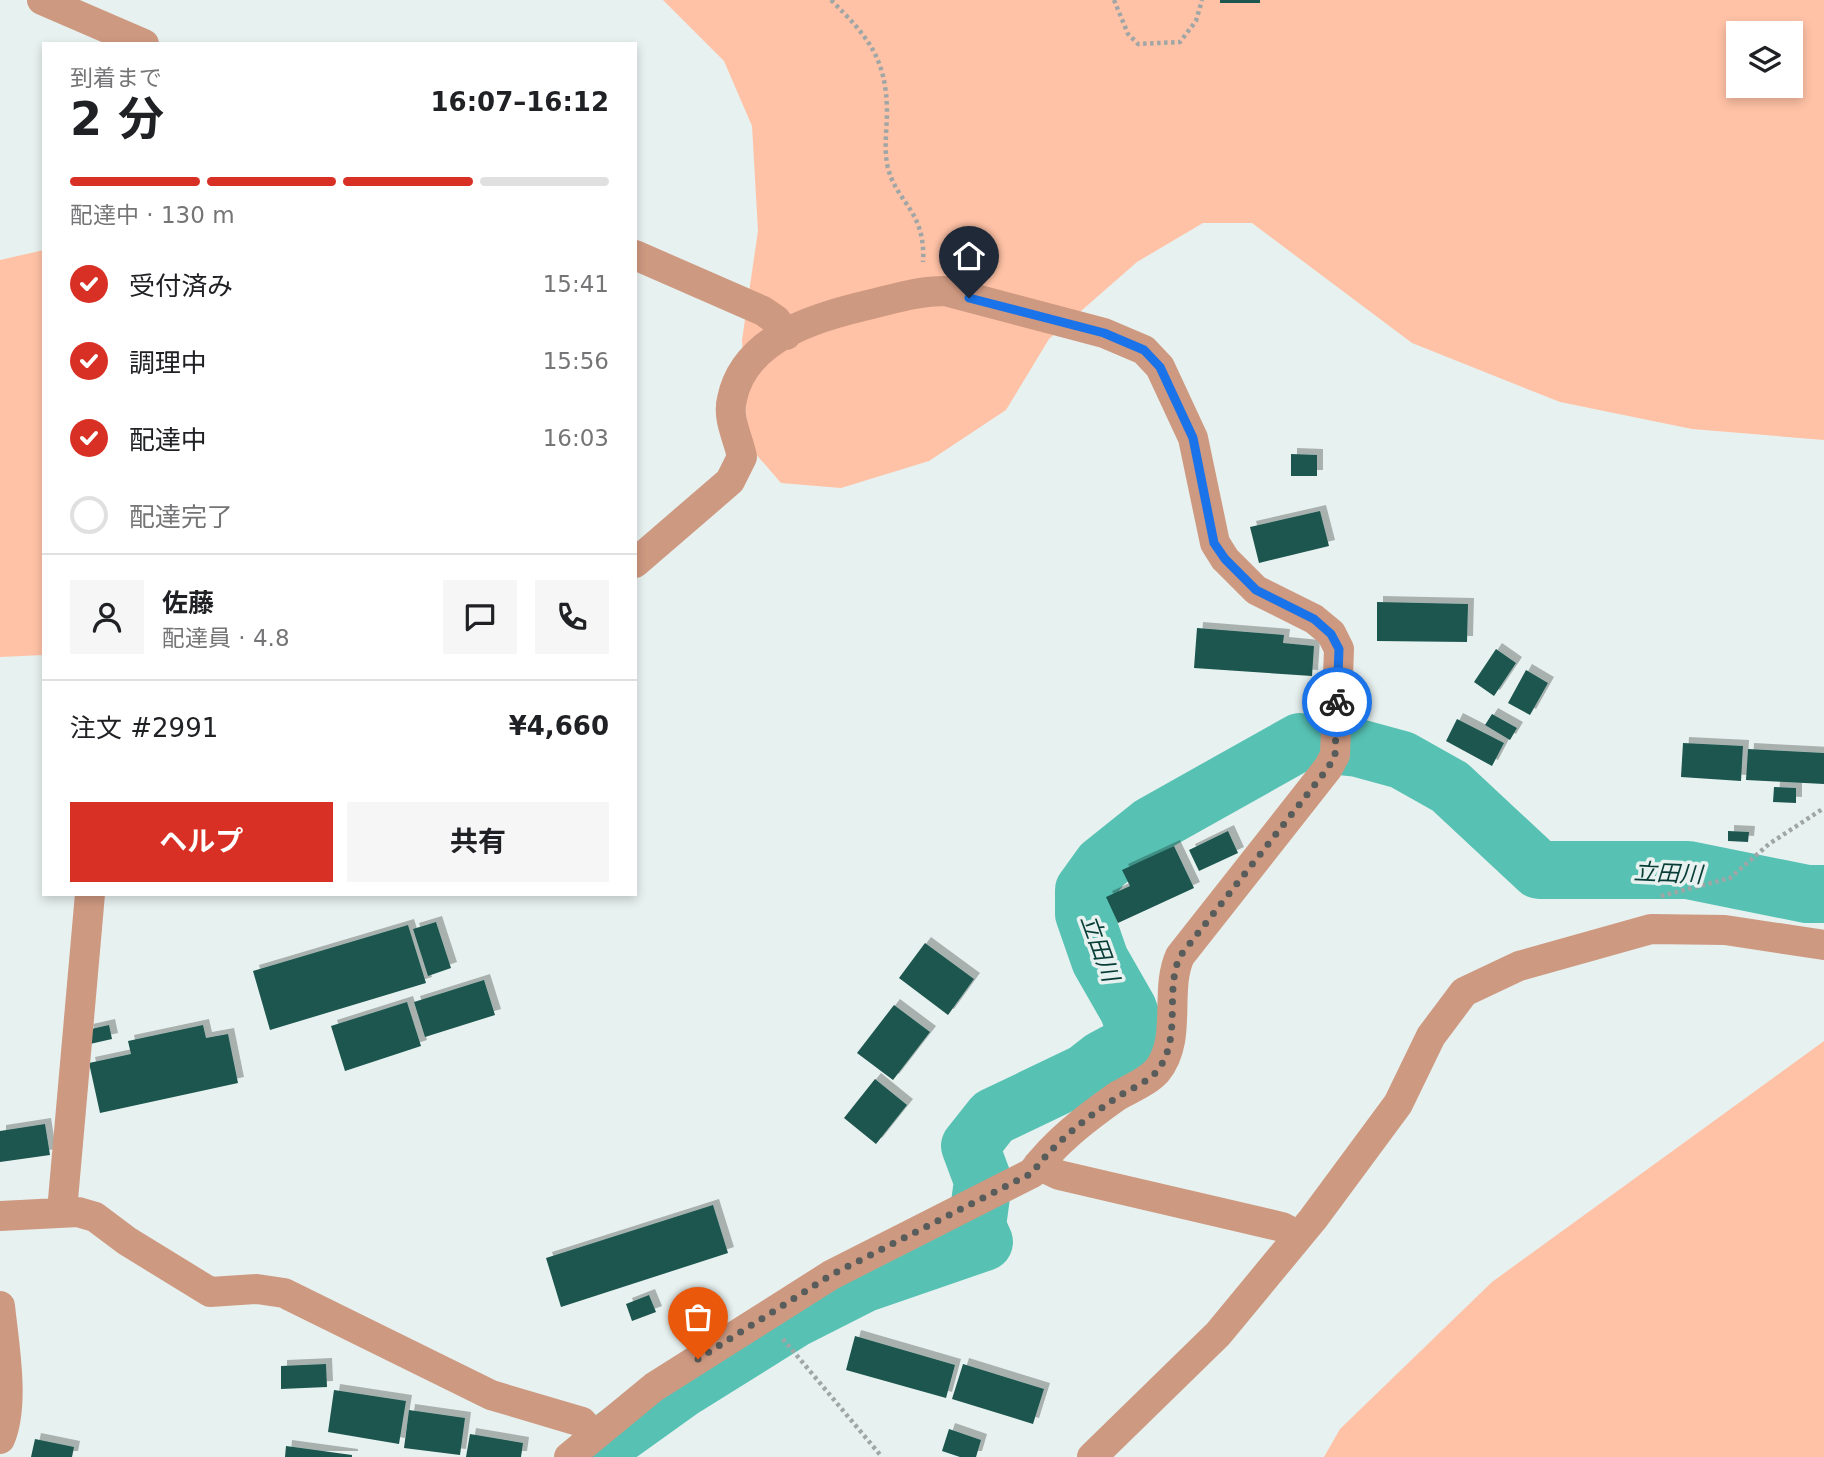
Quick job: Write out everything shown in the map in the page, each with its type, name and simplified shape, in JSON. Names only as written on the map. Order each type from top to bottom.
[{"type":"street","points":[[42,0],[139,42]]},
{"type":"street","points":[[637,256],[763,311],[776,320],[786,335]]},
{"type":"street","points":[[569,1457],[654,1387],[831,1275],[1032,1173],[1072,1130],[1157,1071],[1166,1053],[1171,1031],[1172,972],[1180,956],[1328,768],[1335,755],[1339,649],[1331,634],[1314,619],[1256,590],[1225,559],[1214,543],[1193,438],[1160,367],[1144,350],[1104,333],[945,291],[920,291],[821,316],[763,348],[742,371],[736,384],[730,418],[742,457],[730,481],[637,561]]},
{"type":"street","points":[[62,1211],[90,896]]},
{"type":"street","points":[[1092,1457],[1218,1334],[1299,1236],[1398,1104],[1431,1036],[1464,992],[1519,966],[1651,929],[1725,930],[1824,945]]},
{"type":"street","points":[[1038,1165],[1059,1175],[1282,1227],[1299,1236]]},
{"type":"street","points":[[0,1216],[62,1211],[95,1217],[127,1241],[210,1292],[257,1289],[284,1293],[491,1395],[582,1422],[594,1436]]},
{"type":"street","points":[[0,1306],[6,1366],[6,1424],[0,1439]]},
{"type":"path","points":[[831,0],[863,32],[884,72],[887,165],[917,218],[924,244],[920,291]]},
{"type":"path","points":[[1114,0],[1128,34],[1138,44],[1158,45],[1180,42],[1196,21],[1202,0]]},
{"type":"path","points":[[1652,898],[1730,878],[1769,844],[1824,808]]},
{"type":"path","points":[[764,1317],[882,1457]]},
{"type":"shaded area","points":[[663,0],[1824,0],[1824,440],[1692,429],[1560,402],[1412,343],[1252,223],[1203,223],[1137,262],[1049,339],[1006,410],[929,461],[841,488],[781,483],[748,445],[742,340],[758,231],[752,126],[724,61]]},
{"type":"shaded area","points":[[42,250],[42,655],[0,657],[0,260]]},
{"type":"shaded area","points":[[1824,1041],[1824,1457],[1324,1457],[1340,1429],[1492,1282]]},
{"type":"building","points":[[1220,0],[1260,0],[1260,3],[1220,3]]},
{"type":"building","points":[[1291,454],[1317,455],[1317,476],[1291,476]]},
{"type":"building","points":[[1320,511],[1329,546],[1259,563],[1250,527]]},
{"type":"building","points":[[1377,602],[1468,604],[1467,642],[1377,641]]},
{"type":"building","points":[[1197,628],[1284,635],[1283,643],[1314,646],[1312,676],[1194,668]]},
{"type":"building","points":[[1496,649],[1516,663],[1494,696],[1474,682]]},
{"type":"building","points":[[1526,670],[1548,683],[1530,715],[1508,703]]},
{"type":"building","points":[[1492,714],[1517,728],[1510,740],[1485,725]]},
{"type":"building","points":[[1457,719],[1504,743],[1492,766],[1446,741]]},
{"type":"building","points":[[1683,743],[1743,746],[1741,781],[1681,777]]},
{"type":"building","points":[[1748,749],[1824,753],[1824,784],[1746,780]]},
{"type":"building","points":[[1774,787],[1796,788],[1796,803],[1773,802]]},
{"type":"building","points":[[1228,831],[1238,853],[1199,871],[1189,850]]},
{"type":"building","points":[[1728,831],[1749,832],[1748,842],[1728,841]]},
{"type":"building","points":[[1174,846],[1194,888],[1118,923],[1106,897],[1130,886],[1122,870]]},
{"type":"building","points":[[436,922],[451,968],[428,976],[413,929]]},
{"type":"building","points":[[408,925],[426,983],[270,1030],[253,971]]},
{"type":"building","points":[[925,943],[974,979],[948,1015],[899,978]]},
{"type":"building","points":[[484,980],[495,1015],[425,1037],[414,1002]]},
{"type":"building","points":[[407,1002],[421,1046],[345,1071],[331,1026]]},
{"type":"building","points":[[894,1005],[930,1032],[893,1080],[857,1053]]},
{"type":"building","points":[[109,1025],[112,1039],[90,1044],[87,1030]]},
{"type":"building","points":[[203,1025],[206,1038],[228,1034],[238,1083],[100,1113],[89,1063],[131,1054],[128,1041]]},
{"type":"building","points":[[875,1079],[907,1105],[876,1144],[844,1118]]},
{"type":"building","points":[[45,1124],[50,1155],[0,1162],[0,1131]]},
{"type":"building","points":[[713,1205],[728,1253],[561,1307],[546,1258]]},
{"type":"building","points":[[649,1295],[656,1312],[632,1321],[626,1304]]},
{"type":"building","points":[[855,1336],[955,1365],[946,1398],[846,1370]]},
{"type":"building","points":[[326,1364],[327,1387],[281,1389],[281,1366]]},
{"type":"building","points":[[963,1364],[1044,1389],[1033,1424],[952,1399]]},
{"type":"building","points":[[334,1390],[406,1401],[399,1444],[328,1432]]},
{"type":"building","points":[[409,1410],[465,1418],[460,1455],[404,1448]]},
{"type":"building","points":[[949,1429],[981,1440],[976,1457],[960,1457],[942,1451]]},
{"type":"building","points":[[470,1434],[523,1443],[521,1457],[466,1457]]},
{"type":"building","points":[[35,1439],[74,1447],[72,1457],[31,1457]]},
{"type":"building","points":[[286,1446],[352,1455],[352,1457],[285,1457]]},
{"type":"waterway","name":"立田川","points":[[593,1457],[612,1439],[682,1389],[794,1319],[865,1283],[984,1242],[977,1226],[983,1181],[970,1146],[993,1117],[1085,1073],[1103,1059],[1133,1043],[1138,1036],[1128,1009],[1100,960],[1084,914],[1084,890],[1102,865],[1152,825],[1300,742],[1358,748],[1402,760],[1450,787],[1539,870],[1688,870],[1807,894],[1824,894]]},
{"type":"way so far","points":[[698,1359],[831,1275],[1032,1173],[1052,1147],[1072,1130],[1157,1071],[1166,1053],[1171,1031],[1172,972],[1196,932],[1221,906],[1328,768],[1335,755],[1337,702]]},
{"type":"route","points":[[969,298],[1104,333],[1144,350],[1160,367],[1193,438],[1214,543],[1225,559],[1256,590],[1314,619],[1331,634],[1339,649],[1337,702]]}]
